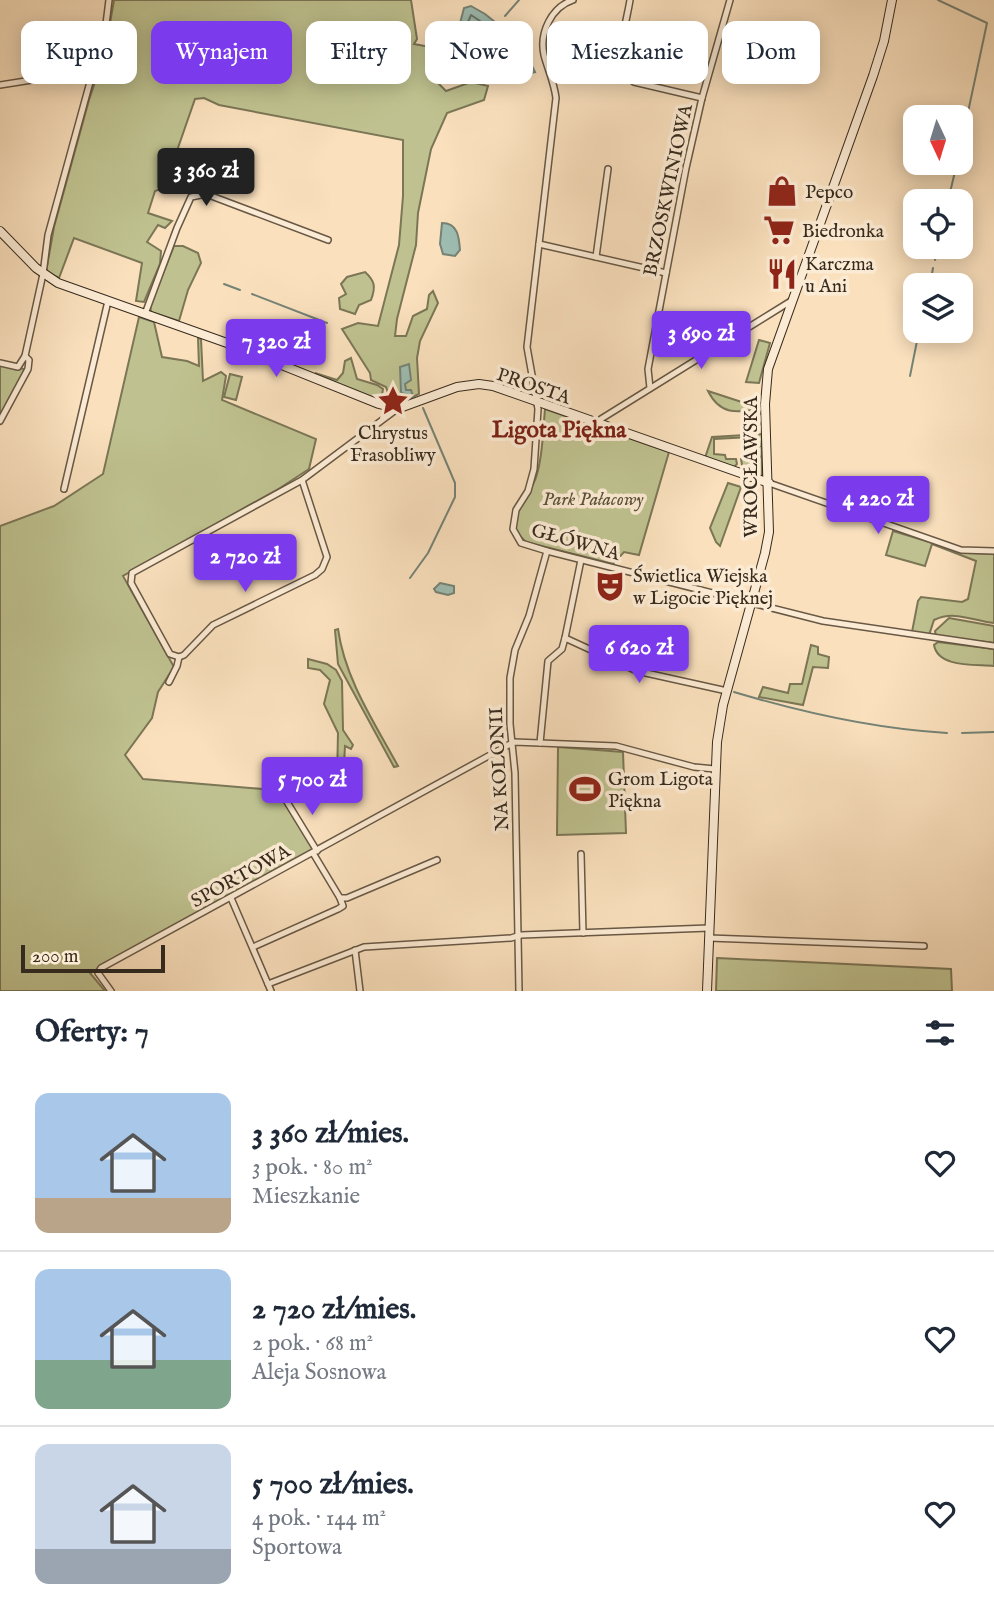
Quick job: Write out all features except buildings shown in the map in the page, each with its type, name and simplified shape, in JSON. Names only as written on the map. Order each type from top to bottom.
[{"type":"main road","name":"WROCŁAWSKA","points":[[706,991],[717,742],[727,691],[769,532],[766,386],[775,345],[873,76],[884,41],[892,0]]},
{"type":"main road","points":[[0,231],[40,271],[58,283],[227,343],[324,383],[397,409]]},
{"type":"main road","name":"PROSTA","points":[[397,409],[470,384],[501,388],[769,483]]},
{"type":"street","points":[[106,21],[109,0]]},
{"type":"street","name":"GŁÓWNA","points":[[573,0],[561,5],[551,17],[544,51],[556,98],[527,347],[538,418],[534,469],[528,491],[516,510],[513,529],[521,543],[823,621],[994,646]]},
{"type":"street","points":[[630,0],[623,41],[624,70],[627,77],[634,82],[702,99]]},
{"type":"street","name":"BRZOSKWINIOWA","points":[[650,388],[648,369],[666,273],[702,99],[730,0]]},
{"type":"street","points":[[0,85],[21,82]]},
{"type":"street","points":[[0,363],[18,367],[25,356],[47,235],[90,84]]},
{"type":"street","points":[[596,257],[608,169]]},
{"type":"street","points":[[145,314],[191,197],[206,194],[328,240]]},
{"type":"street","points":[[539,244],[666,273]]},
{"type":"street","points":[[64,489],[108,301]]},
{"type":"street","points":[[597,424],[791,301]]},
{"type":"street","points":[[0,421],[28,369],[29,360],[25,356]]},
{"type":"street","points":[[302,480],[327,557],[322,569],[315,575],[213,625],[187,653],[174,656],[167,650],[131,583],[132,573],[302,480],[397,409]]},
{"type":"street","name":"PROSTA","points":[[769,483],[961,550],[994,551]]},
{"type":"street","name":"NA KOLONII","points":[[519,991],[514,742],[510,724],[510,678],[513,660],[529,616],[547,551]]},
{"type":"street","points":[[540,743],[548,661],[562,649],[581,560]]},
{"type":"street","points":[[565,638],[637,671],[727,691]]},
{"type":"street","points":[[169,682],[179,657]]},
{"type":"street","points":[[514,742],[616,746],[694,767],[715,769]]},
{"type":"street","name":"SPORTOWA","points":[[111,991],[98,973],[101,968],[514,742]]},
{"type":"street","points":[[253,947],[343,906],[284,797]]},
{"type":"street","points":[[581,855],[583,933]]},
{"type":"street","points":[[340,898],[354,895],[437,860]]},
{"type":"street","points":[[231,898],[271,991]]},
{"type":"street","points":[[268,984],[355,950],[394,944],[709,928]]},
{"type":"street","points":[[709,938],[924,946]]},
{"type":"street","points":[[355,950],[360,991]]},
{"type":"green space","points":[[114,0],[411,0],[417,39],[414,44],[425,46],[425,84],[439,84],[446,91],[465,84],[488,86],[484,100],[447,113],[431,149],[418,213],[416,245],[395,336],[406,336],[413,316],[427,309],[429,295],[433,291],[438,303],[420,341],[417,358],[419,394],[405,401],[391,402],[386,387],[371,380],[370,373],[342,329],[358,323],[378,326],[399,245],[403,196],[403,140],[219,105],[204,98],[195,99],[164,188],[155,191],[148,213],[172,221],[165,228],[158,225],[147,242],[161,251],[160,264],[144,302],[136,301],[142,263],[74,238],[59,278],[46,272],[54,227],[94,84],[137,84],[137,21],[110,21]]},
{"type":"green space","points":[[174,246],[183,246],[198,253],[201,263],[188,290],[179,321],[151,312],[150,306]]},
{"type":"green space","points":[[365,272],[374,284],[371,300],[359,305],[355,314],[340,309],[339,298],[346,294],[341,284],[347,277]]},
{"type":"green space","points":[[139,317],[154,322],[162,357],[199,366],[198,338],[201,339],[203,381],[221,372],[226,376],[222,400],[316,439],[309,469],[123,576],[174,667],[158,692],[152,718],[125,755],[143,779],[274,790],[314,850],[90,973],[105,991],[0,991],[0,526],[54,506],[103,474]]},
{"type":"green space","points":[[759,340],[770,343],[759,383],[746,382]]},
{"type":"green space","points":[[351,358],[357,379],[383,389],[381,401],[315,373],[337,380],[343,373],[345,361]]},
{"type":"green space","points":[[0,364],[24,369],[0,420]]},
{"type":"green space","points":[[230,374],[242,377],[236,400],[224,397]]},
{"type":"green space","points":[[708,391],[760,409],[736,411],[723,408]]},
{"type":"green space","name":"Park Pałacowy","points":[[545,409],[669,452],[639,555],[624,552],[613,564],[526,542],[517,532],[515,524],[518,511],[535,481],[539,466]]},
{"type":"green space","points":[[762,434],[762,444],[755,444],[751,437],[714,439],[714,454],[725,455],[726,459],[736,459],[737,464],[733,468],[705,458],[712,437]]},
{"type":"green space","points":[[759,446],[762,446],[762,477],[743,471],[741,459],[760,457]]},
{"type":"green space","points":[[728,483],[741,487],[720,546],[710,528]]},
{"type":"green space","points":[[893,531],[956,550],[994,552],[994,623],[949,616],[934,620],[929,635],[912,632],[921,597],[962,602],[968,599],[976,561],[932,544],[925,566],[886,555]]},
{"type":"green space","points":[[949,618],[994,626],[994,643],[936,636],[935,631]]},
{"type":"green space","points":[[338,629],[354,683],[398,766],[394,767],[338,664],[335,630]]},
{"type":"green space","points":[[938,642],[994,649],[994,666],[968,665],[942,658],[934,645]]},
{"type":"green space","points":[[811,645],[818,647],[818,654],[829,657],[828,668],[813,667],[803,705],[759,697],[763,687],[788,693],[790,684],[802,684]]},
{"type":"green space","points":[[308,659],[327,664],[336,670],[342,681],[343,730],[353,745],[351,749],[345,746],[344,764],[348,769],[353,767],[354,775],[342,782],[337,779],[338,733],[324,704],[330,680],[320,670],[308,668]]},
{"type":"green space","points":[[558,747],[623,752],[626,833],[557,835]]},
{"type":"green space","points":[[717,958],[951,969],[952,991],[716,991]]},
{"type":"water","points":[[471,6],[494,21],[461,21],[464,8]]},
{"type":"water","points":[[442,223],[451,225],[457,232],[460,250],[455,256],[443,254],[440,244]]},
{"type":"water","points":[[409,364],[411,380],[405,384],[406,390],[411,390],[413,396],[401,393],[400,367]]},
{"type":"water","points":[[440,583],[454,586],[454,593],[448,595],[436,592],[434,589]]},
{"type":"waterway","points":[[505,16],[519,0]]},
{"type":"waterway","points":[[938,0],[987,23],[970,105]]},
{"type":"waterway","points":[[951,189],[954,175]]},
{"type":"waterway","points":[[932,273],[933,268]]},
{"type":"waterway","points":[[224,284],[240,290]]},
{"type":"waterway","points":[[252,294],[327,323]]},
{"type":"waterway","points":[[910,376],[917,343]]},
{"type":"waterway","points":[[410,578],[428,553],[455,497],[455,483],[423,408]]},
{"type":"waterway","points":[[946,548],[958,552]]},
{"type":"waterway","points":[[971,553],[994,554]]},
{"type":"waterway","points":[[734,692],[839,719],[947,733]]},
{"type":"waterway","points":[[962,733],[994,732]]},
{"type":"place","name":"Pepco","points":[[782,191]]},
{"type":"place","name":"Biedronka","points":[[779,230]]},
{"type":"place","name":"Karczma u Ani","points":[[782,274]]},
{"type":"place","name":"Chrystus Frasobliwy","points":[[393,401]]},
{"type":"place","name":"Świetlica Wiejska w Ligocie Pięknej","points":[[610,586]]},
{"type":"place","name":"Grom Ligota Piękna","points":[[585,789]]},
{"type":"district","name":"Ligota Piękna","points":[[559,429]]}]
